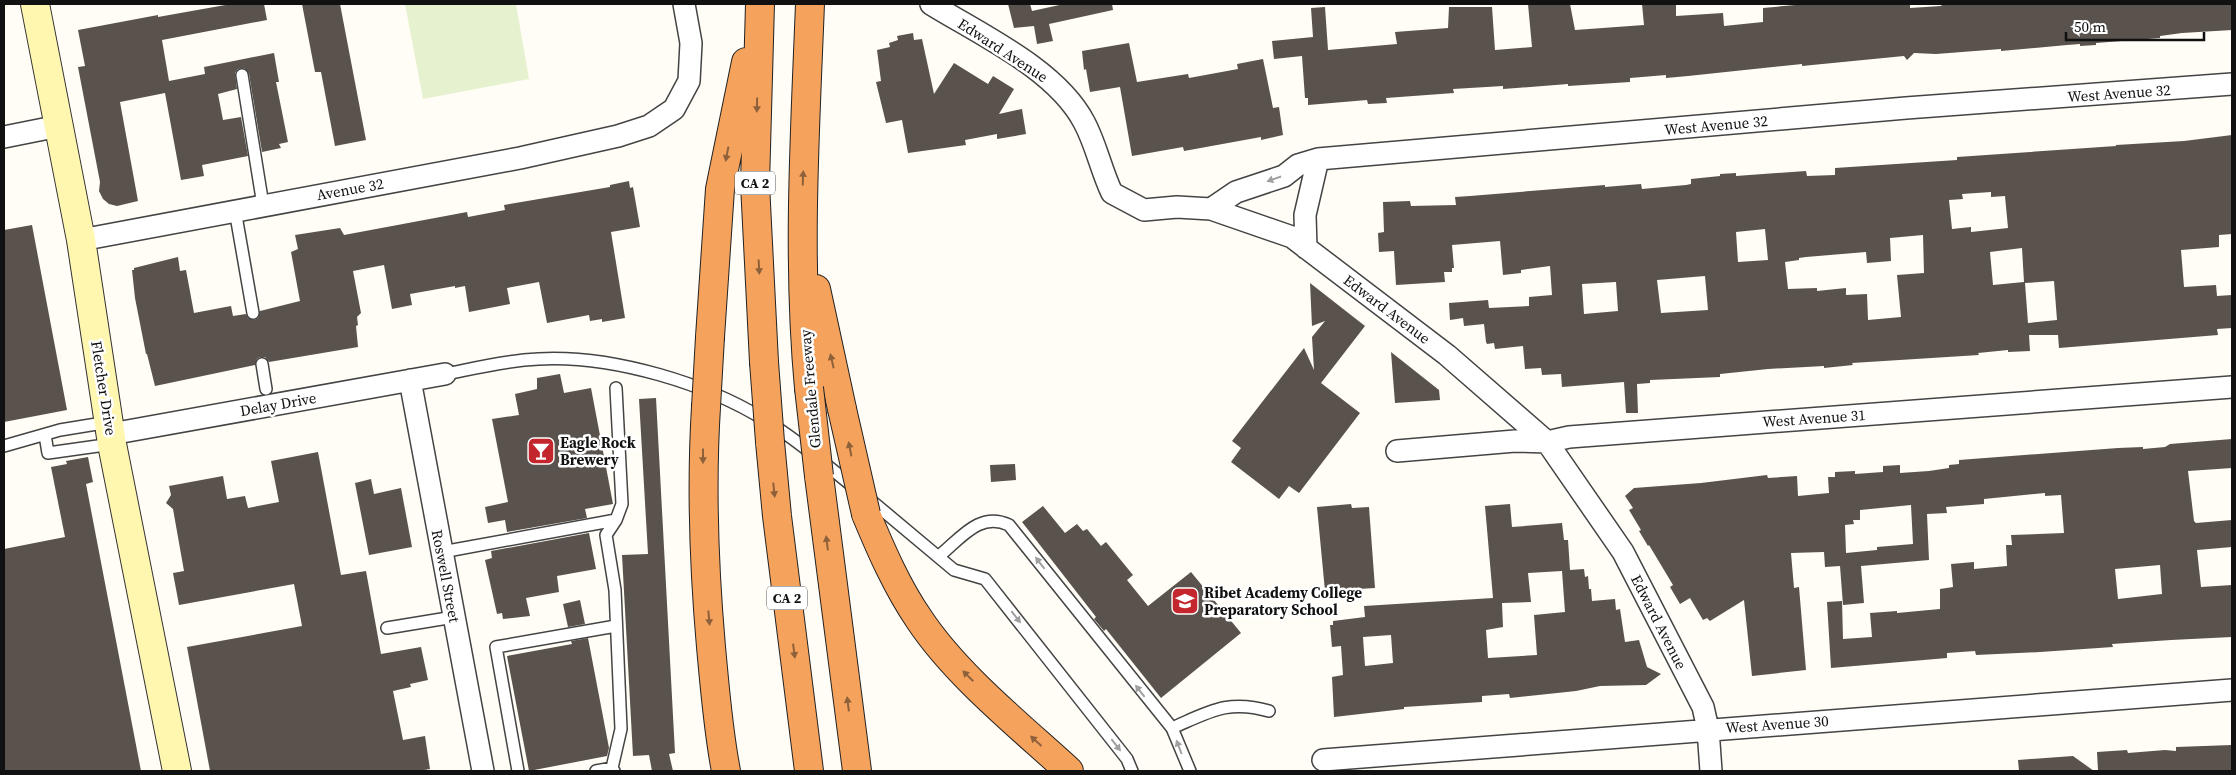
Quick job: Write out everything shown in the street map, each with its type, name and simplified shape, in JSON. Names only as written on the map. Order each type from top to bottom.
[{"type":"highway","points":[[726,771],[718,732],[706,584],[703,453],[720,189],[759,4]]},
{"type":"highway","name":"CA 2","points":[[759,4],[755,184],[764,362],[777,516],[808,763]]},
{"type":"highway","name":"Glendale Freeway","points":[[810,4],[801,227],[806,354],[819,476],[855,762]]},
{"type":"highway","points":[[801,227],[866,514],[888,567],[919,619],[943,650],[1003,711],[1069,771]]},
{"type":"main road","name":"Fletcher Drive","points":[[35,4],[81,240],[111,433],[177,771]]},
{"type":"street","name":"Avenue 32","points":[[81,240],[520,158],[618,136],[649,126],[674,109],[689,81],[692,43],[684,4]]},
{"type":"street","name":"Edward Avenue","points":[[931,4],[1031,65],[1052,80],[1069,99],[1084,122],[1112,193],[1144,210],[1177,207],[1212,209],[1292,237],[1447,355],[1547,442],[1623,552],[1703,707],[1708,729],[1711,771]]},
{"type":"street","name":"West Avenue 32","points":[[1212,209],[1236,192],[1284,176],[1298,165],[1318,159],[1906,108],[2232,84]]},
{"type":"street","points":[[4,136],[59,126]]},
{"type":"street","points":[[1306,248],[1304,215],[1318,159]]},
{"type":"street","name":"Delay Drive","points":[[111,433],[445,374]]},
{"type":"street","name":"Roswell Street","points":[[410,380],[482,771]]},
{"type":"street","name":"West Avenue 31","points":[[1397,451],[1514,441],[1547,442],[1579,436],[2232,387]]},
{"type":"street","name":"West Avenue 30","points":[[1323,760],[2232,690]]},
{"type":"lane","points":[[242,75],[263,205]]},
{"type":"lane","points":[[235,210],[253,313]]},
{"type":"lane","points":[[445,374],[524,360],[578,359],[679,380],[732,402],[782,431],[954,570],[985,579],[1128,759],[1132,771]]},
{"type":"lane","points":[[262,364],[266,389]]},
{"type":"lane","points":[[596,771],[613,770],[621,729],[614,590],[606,535],[616,520],[622,504],[616,388]]},
{"type":"lane","points":[[4,446],[60,430],[111,433]]},
{"type":"lane","points":[[45,435],[48,453],[111,433]]},
{"type":"lane","points":[[442,552],[616,520]]},
{"type":"lane","points":[[939,556],[982,521],[1000,520],[1009,525],[1172,728],[1190,771]]},
{"type":"lane","points":[[387,628],[454,617]]},
{"type":"lane","points":[[518,771],[496,647],[616,626]]},
{"type":"lane","points":[[1172,728],[1225,706],[1242,705],[1270,711]]},
{"type":"green space","points":[[405,4],[516,4],[529,79],[423,99]]},
{"type":"building","points":[[231,4],[264,4],[267,20],[162,40],[169,81],[205,74],[204,67],[274,53],[279,82],[276,82],[288,142],[279,144],[281,148],[262,152],[249,74],[244,68],[238,69],[235,73],[237,89],[218,94],[223,120],[241,117],[248,156],[202,165],[204,176],[181,180],[165,93],[120,102],[138,201],[117,206],[109,204],[103,199],[99,191],[100,182],[78,67],[85,66],[78,30]]},
{"type":"building","points":[[302,4],[340,4],[366,140],[335,146],[321,72],[315,72]]},
{"type":"building","points":[[1008,4],[1030,4],[1032,11],[1064,4],[1112,4],[1113,10],[1049,24],[1053,41],[1037,44],[1034,26],[1014,28]]},
{"type":"building","points":[[1528,4],[1570,4],[1575,30],[1644,25],[1642,4],[1676,4],[1676,16],[1723,13],[1724,26],[1763,22],[1763,8],[1795,4],[1910,4],[1910,8],[1941,6],[1943,4],[2232,4],[2232,30],[2182,33],[2160,36],[2160,38],[2096,43],[2096,45],[2080,46],[2080,44],[2001,51],[2001,49],[1936,54],[1914,53],[1907,60],[1904,56],[1802,66],[1802,64],[1666,78],[1666,75],[1630,78],[1630,82],[1503,89],[1503,86],[1453,89],[1454,93],[1386,98],[1387,103],[1368,104],[1367,100],[1308,105],[1308,98],[1305,98],[1302,56],[1274,59],[1272,41],[1313,37],[1311,8],[1325,7],[1328,50],[1397,44],[1395,32],[1448,28],[1449,7],[1492,7],[1495,50],[1532,47]]},
{"type":"building","points":[[913,33],[914,40],[922,39],[934,94],[954,63],[988,84],[993,76],[1014,89],[999,114],[1022,109],[1026,134],[997,139],[997,134],[965,140],[966,145],[908,153],[902,120],[886,123],[876,82],[881,81],[877,50],[890,47],[889,43],[898,40],[897,36]]},
{"type":"building","points":[[1129,43],[1137,82],[1188,74],[1189,78],[1238,69],[1237,64],[1263,59],[1273,108],[1279,107],[1283,135],[1261,140],[1261,137],[1184,151],[1183,147],[1132,156],[1120,87],[1090,92],[1086,69],[1084,70],[1082,51]]},
{"type":"building","points":[[2232,135],[2232,234],[2219,235],[2219,247],[2181,250],[2184,287],[2216,285],[2217,296],[2232,295],[2232,328],[2217,329],[2218,335],[2059,348],[2058,335],[2029,335],[2030,351],[2008,352],[2008,350],[1978,353],[1979,355],[1852,363],[1853,365],[1824,368],[1824,366],[1768,369],[1720,374],[1720,377],[1650,380],[1650,383],[1637,384],[1638,413],[1626,413],[1624,382],[1562,387],[1561,374],[1542,375],[1541,368],[1525,369],[1523,346],[1495,349],[1494,343],[1487,344],[1486,342],[1484,324],[1464,326],[1463,318],[1450,320],[1449,303],[1488,300],[1489,308],[1529,306],[1529,297],[1552,295],[1550,266],[1521,270],[1521,273],[1503,275],[1500,241],[1452,245],[1454,268],[1452,268],[1452,272],[1444,272],[1445,282],[1396,285],[1394,251],[1379,252],[1378,233],[1384,232],[1383,202],[1410,201],[1411,206],[1456,205],[1455,197],[1605,185],[1605,187],[1641,184],[1642,189],[1686,185],[1691,184],[1691,179],[1736,173],[1736,176],[1806,171],[1807,176],[1835,175],[1835,168],[1957,160],[1957,157],[2184,141]],"holes":[[[1991,192],[1991,197],[2005,196],[2008,228],[1971,232],[1971,227],[1952,229],[1949,200],[1963,199],[1962,194]],[[1765,229],[1768,260],[1738,262],[1736,232]],[[1923,235],[1924,273],[1897,275],[1901,317],[1868,320],[1867,294],[1846,295],[1846,288],[1817,291],[1817,288],[1788,289],[1785,262],[1799,260],[1799,258],[1866,252],[1867,263],[1891,261],[1890,238]],[[2022,248],[2024,282],[1993,285],[1990,252]],[[1705,276],[1708,310],[1661,313],[1657,280]],[[2054,281],[2057,320],[2028,323],[2025,283]],[[1616,282],[1618,311],[1584,314],[1582,284]]]},
{"type":"building","points":[[629,181],[630,188],[633,187],[640,227],[611,232],[625,318],[602,322],[602,319],[590,321],[589,315],[547,323],[539,282],[507,288],[510,304],[469,312],[465,286],[410,294],[412,305],[392,309],[384,265],[353,271],[361,313],[357,317],[358,325],[356,326],[358,347],[269,362],[265,357],[260,357],[255,365],[155,386],[146,354],[135,298],[132,270],[134,268],[178,257],[180,271],[186,270],[194,313],[231,306],[233,316],[246,314],[248,318],[254,320],[258,318],[260,311],[300,301],[291,252],[298,249],[295,235],[340,228],[344,235],[467,212],[468,217],[505,210],[504,205],[610,187],[610,185]]},
{"type":"building","points":[[32,225],[67,410],[4,422],[4,230]]},
{"type":"building","points":[[1310,283],[1365,326],[1321,383],[1360,413],[1299,493],[1289,486],[1279,499],[1231,462],[1241,448],[1232,441],[1304,348],[1314,370],[1312,337],[1325,321],[1312,326]]},
{"type":"building","points":[[1391,352],[1439,390],[1440,400],[1395,403]]},
{"type":"building","points":[[560,374],[564,393],[591,388],[613,504],[585,509],[587,518],[507,532],[505,520],[488,523],[485,507],[508,502],[492,419],[519,415],[515,394],[537,389],[537,378]]},
{"type":"building","points":[[656,398],[675,753],[669,754],[673,771],[652,771],[649,755],[633,756],[622,555],[648,554],[639,399]]},
{"type":"building","points":[[2232,439],[2232,468],[2188,471],[2194,521],[2196,523],[2232,520],[2232,547],[2197,550],[2201,587],[2232,585],[2232,637],[2112,644],[2113,647],[2040,652],[1976,655],[1975,651],[1947,653],[1947,658],[1831,668],[1827,602],[1842,601],[1843,639],[1872,637],[1870,613],[1897,611],[1897,613],[1940,609],[1940,589],[1953,587],[1951,564],[1974,562],[1974,569],[2007,566],[2006,545],[2012,545],[2011,535],[2064,533],[2061,495],[2045,496],[2045,493],[1984,499],[1984,504],[1946,507],[1947,513],[1927,514],[1929,560],[1861,566],[1864,603],[1843,605],[1840,566],[1825,567],[1824,552],[1791,553],[1794,588],[1799,587],[1806,670],[1752,676],[1744,600],[1710,621],[1707,618],[1703,620],[1690,598],[1680,604],[1670,587],[1673,585],[1639,531],[1641,530],[1629,510],[1633,508],[1625,496],[1634,488],[1701,483],[1767,475],[1768,478],[1797,476],[1798,496],[1829,493],[1828,477],[1835,477],[1835,472],[1855,471],[1855,474],[1883,472],[1883,466],[1900,465],[1900,473],[1929,471],[1949,468],[1949,465],[1959,464],[1959,460],[2118,448],[2143,447],[2143,449],[2165,447],[2170,444]],"holes":[[[1911,505],[1913,544],[1877,547],[1877,550],[1846,553],[1845,525],[1854,524],[1853,520],[1860,520],[1860,510]],[[2160,565],[2162,594],[2118,599],[2115,569]]]},
{"type":"building","points":[[318,452],[341,575],[366,571],[381,654],[421,647],[428,680],[410,684],[411,687],[393,691],[403,740],[425,736],[430,769],[419,771],[210,771],[187,647],[302,626],[294,584],[179,605],[173,573],[184,571],[173,509],[166,503],[171,495],[169,486],[223,476],[227,499],[245,496],[248,508],[279,502],[271,461]]},
{"type":"building","points":[[88,457],[93,482],[86,484],[141,771],[4,771],[4,549],[65,537],[51,467],[67,464],[66,461]]},
{"type":"building","points":[[1015,464],[1016,480],[991,482],[990,465]]},
{"type":"building","points":[[371,479],[374,494],[401,488],[412,547],[369,555],[355,483]]},
{"type":"building","points":[[1351,504],[1352,508],[1369,507],[1375,588],[1325,591],[1317,507]]},
{"type":"building","points":[[1510,504],[1512,527],[1562,523],[1564,540],[1568,540],[1570,570],[1584,569],[1585,577],[1588,576],[1592,601],[1615,599],[1616,610],[1620,609],[1625,642],[1639,640],[1647,667],[1661,674],[1646,685],[1600,686],[1576,691],[1510,698],[1509,694],[1482,696],[1482,702],[1404,707],[1404,709],[1334,717],[1332,677],[1343,675],[1341,646],[1332,647],[1330,625],[1333,625],[1333,621],[1365,617],[1364,606],[1493,598],[1485,506]],"holes":[[[1562,571],[1565,612],[1534,615],[1537,655],[1488,658],[1486,630],[1503,627],[1502,603],[1531,602],[1528,573]],[[1391,635],[1393,663],[1365,666],[1363,637]]]},
{"type":"building","name":"Ribet Academy College Preparatory School","points":[[1043,506],[1065,533],[1077,524],[1083,531],[1087,529],[1101,546],[1106,542],[1133,575],[1127,580],[1148,606],[1191,572],[1241,633],[1161,698],[1106,629],[1104,631],[1094,619],[1096,617],[1022,522]]},
{"type":"building","points":[[589,533],[596,569],[557,576],[559,592],[526,598],[530,616],[503,619],[502,613],[497,614],[485,560],[492,558],[491,551]]},
{"type":"building","points":[[580,600],[585,624],[568,627],[563,604]]},
{"type":"building","points":[[588,638],[609,748],[607,756],[529,771],[507,656],[572,644],[571,641]]},
{"type":"building","points":[[2232,745],[2232,771],[2098,771],[2097,752],[2127,750],[2128,753],[2176,751],[2176,747]]},
{"type":"building","points":[[2073,756],[2094,771],[2019,771],[2018,760]]},
{"type":"place","name":"Eagle Rock Brewery","points":[[541,451]]},
{"type":"place","name":"Ribet Academy College Preparatory School","points":[[1185,601]]}]
